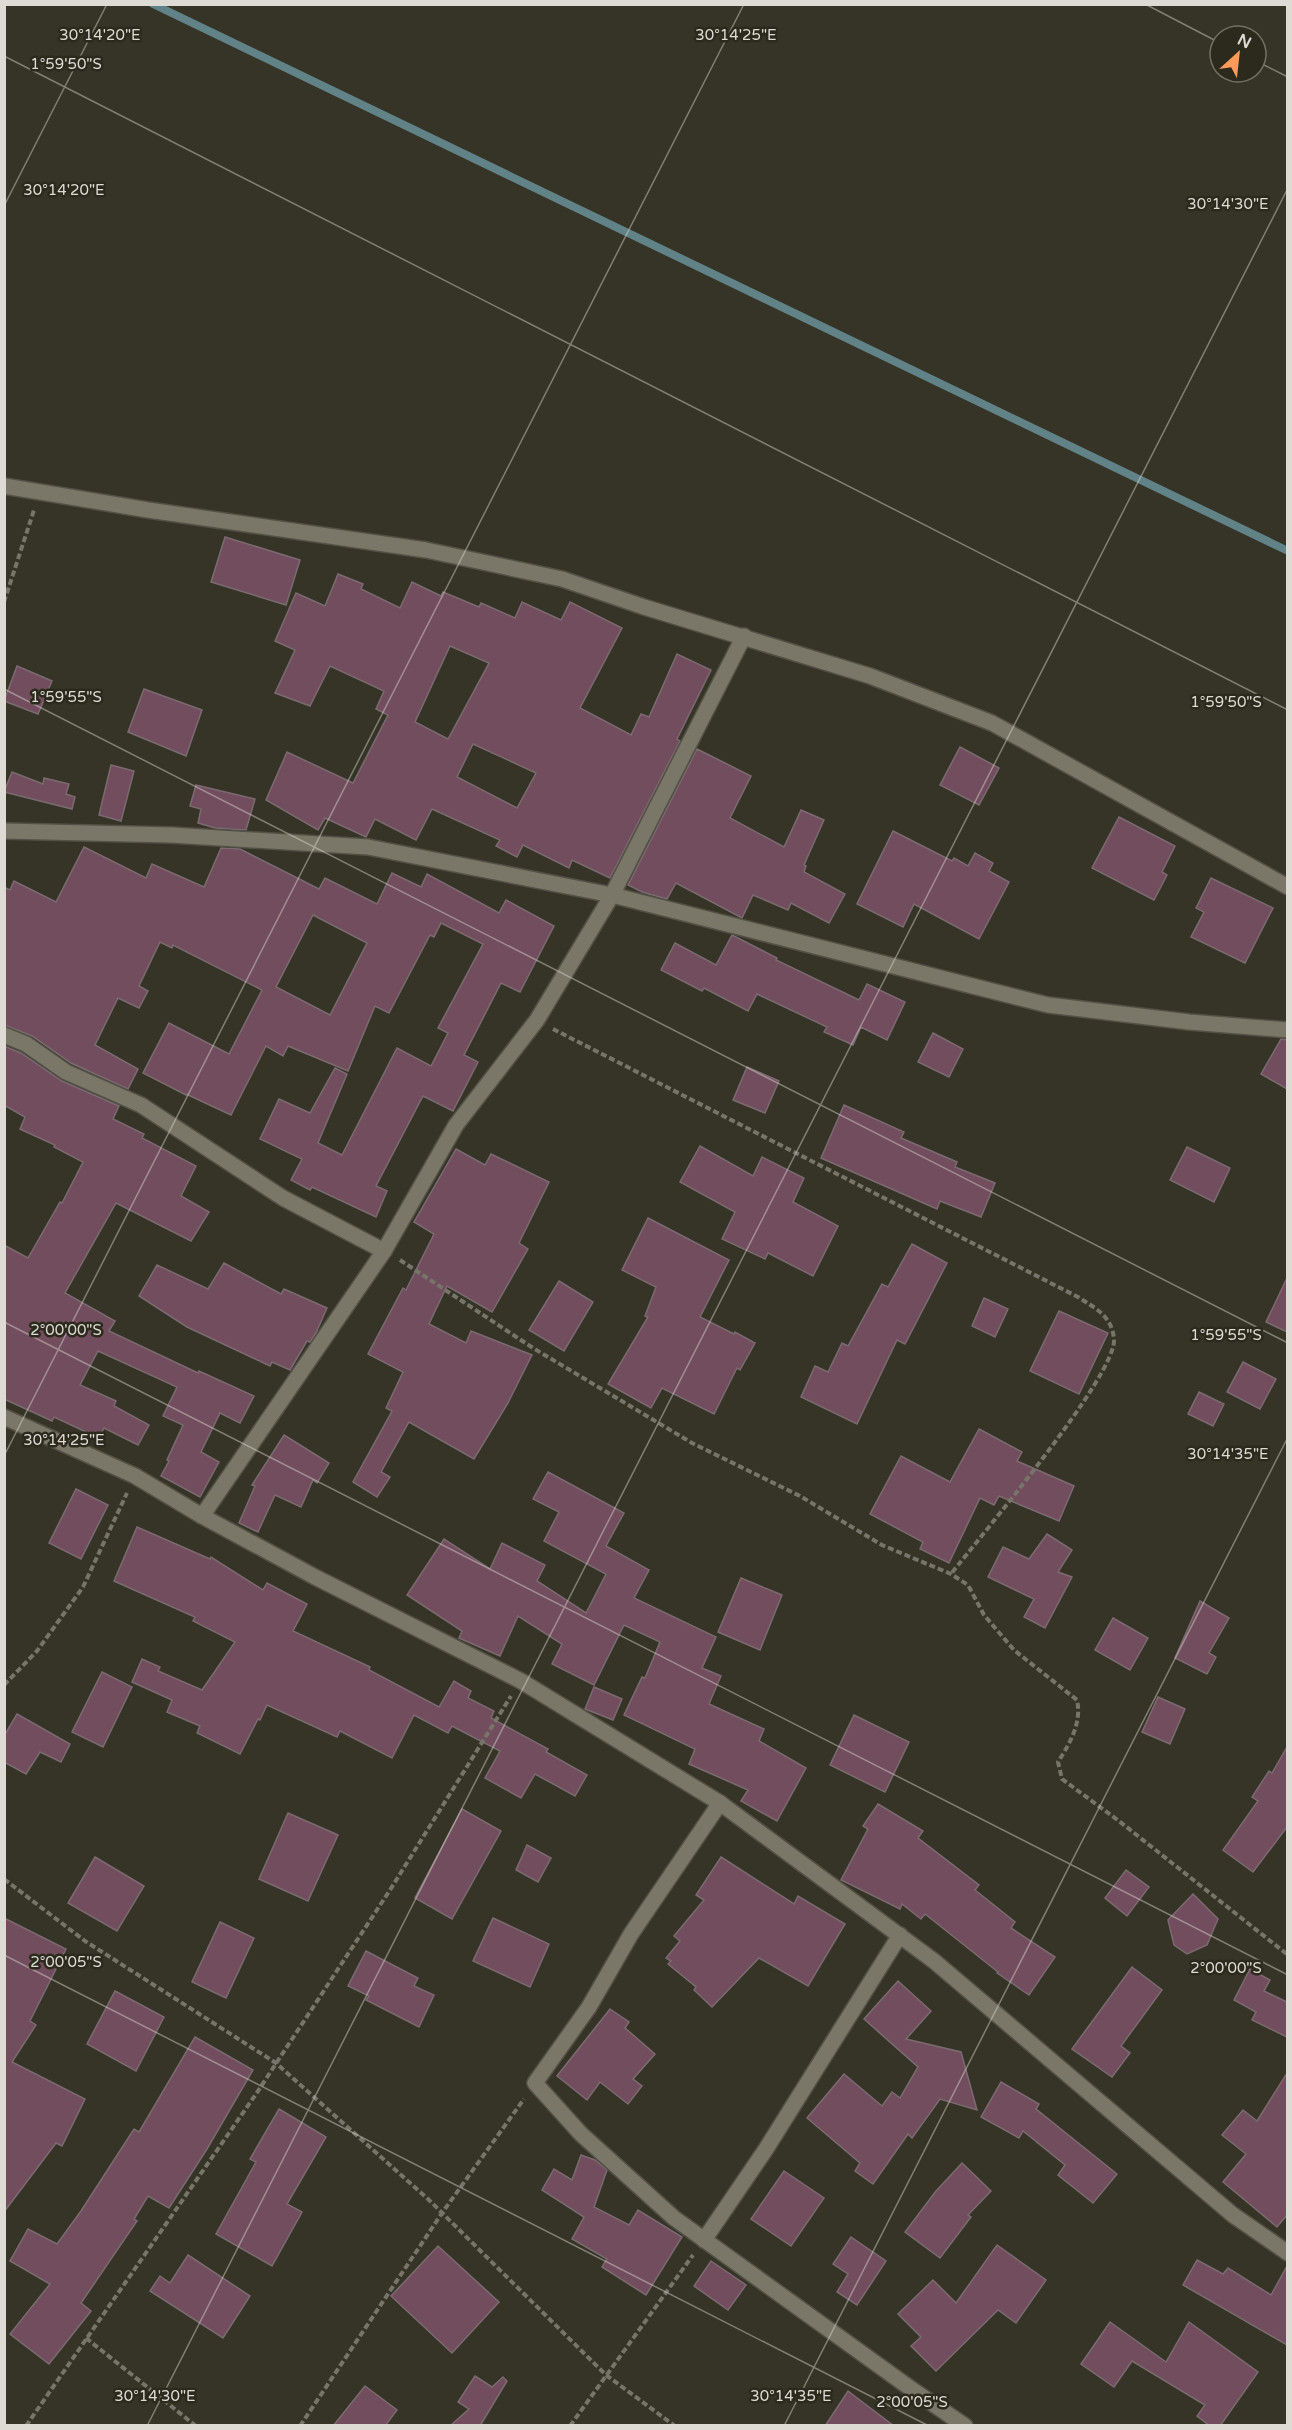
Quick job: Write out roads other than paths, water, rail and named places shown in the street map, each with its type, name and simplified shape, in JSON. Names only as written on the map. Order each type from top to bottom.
[{"type":"street","points":[[4,486],[148,510],[426,550],[562,579],[644,607],[870,676],[992,723],[1287,887]]},
{"type":"street","points":[[202,1516],[384,1251],[456,1125],[537,1020],[612,895],[744,636]]},
{"type":"street","points":[[4,831],[171,835],[368,847],[612,895],[1048,1005],[1189,1022],[1287,1030]]},
{"type":"street","points":[[4,1035],[26,1044],[66,1072],[141,1105],[283,1198],[384,1251]]},
{"type":"street","points":[[4,1417],[135,1476],[202,1516],[315,1577],[521,1681],[720,1803],[934,1961],[1233,2215],[1287,2253]]},
{"type":"street","points":[[720,1803],[631,1934],[589,2007],[535,2083],[581,2134],[674,2218],[965,2426]]},
{"type":"street","points":[[704,2240],[766,2149],[900,1935]]},
{"type":"waterway","points":[[153,4],[1288,551]]}]
